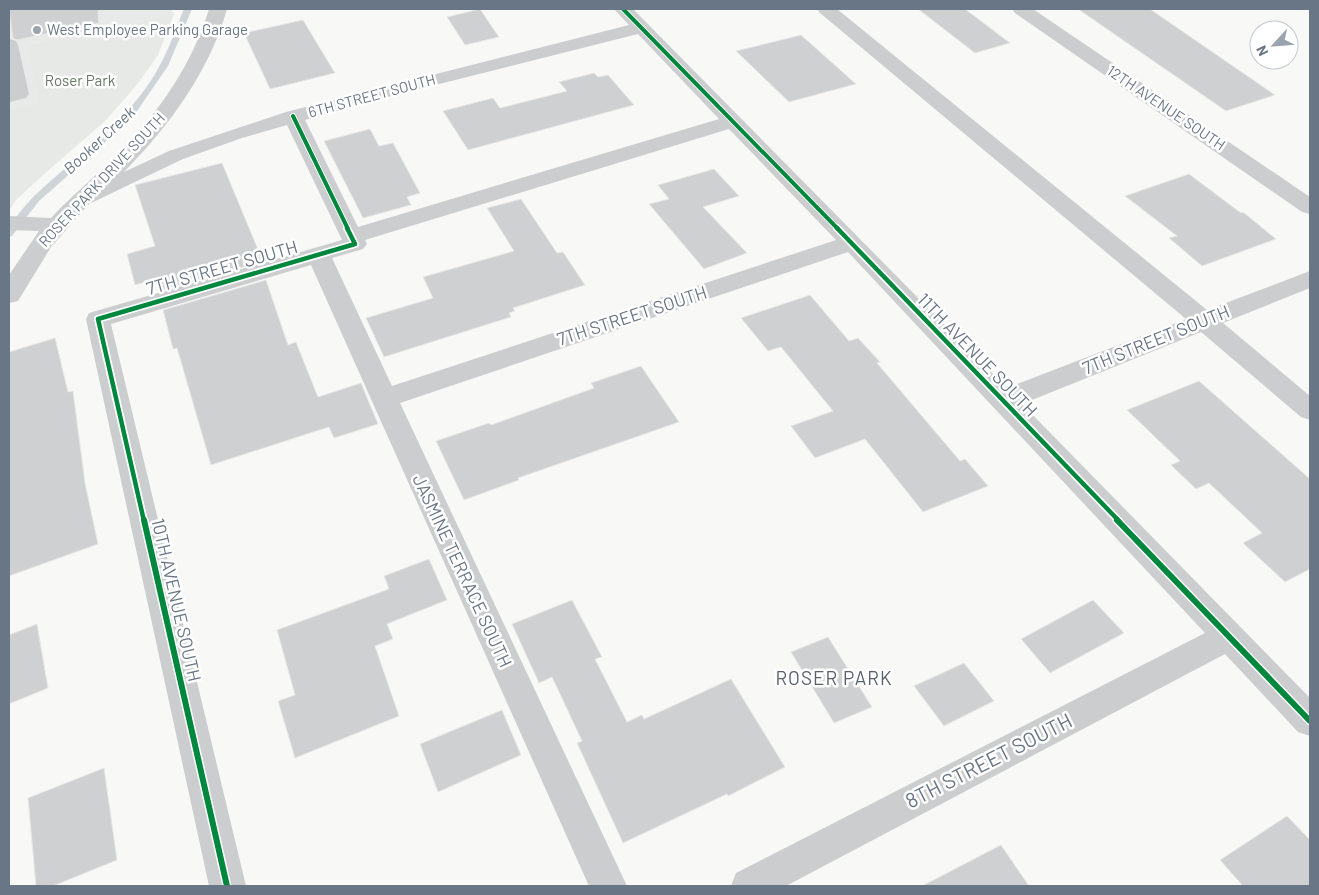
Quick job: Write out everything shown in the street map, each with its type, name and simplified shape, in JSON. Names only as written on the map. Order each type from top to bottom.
[{"type":"street","name":"ROSER PARK DRIVE SOUTH","points":[[9,295],[32,256],[56,226],[135,149],[164,115],[204,51],[213,29],[218,9]]},
{"type":"street","name":"11TH AVENUE SOUTH","points":[[623,9],[852,243],[1310,721]]},
{"type":"street","points":[[826,9],[1097,231],[1310,410]]},
{"type":"street","name":"12TH AVENUE SOUTH","points":[[1021,9],[1310,207]]},
{"type":"street","name":"6TH STREET SOUTH","points":[[84,199],[176,155],[234,134],[293,116],[641,28]]},
{"type":"street","points":[[9,45],[20,94],[9,96]]},
{"type":"street","points":[[293,116],[353,240]]},
{"type":"street","name":"7TH STREET SOUTH","points":[[98,319],[318,254],[353,240],[732,121]]},
{"type":"street","points":[[19,223],[56,226]]},
{"type":"street","name":"7TH STREET SOUTH","points":[[383,399],[852,243]]},
{"type":"street","name":"JASMINE TERRACE SOUTH","points":[[318,254],[608,886]]},
{"type":"street","name":"7TH STREET SOUTH","points":[[1002,401],[1310,278]]},
{"type":"street","name":"10TH AVENUE SOUTH","points":[[98,319],[227,886]]},
{"type":"street","name":"8TH STREET SOUTH","points":[[749,886],[1229,636]]},
{"type":"shaded area","points":[[9,9],[171,9],[174,14],[26,45],[38,102],[9,109]]},
{"type":"green space","name":"Roser Park","points":[[174,14],[158,55],[136,86],[105,121],[15,201],[9,211],[9,109],[38,102],[26,45]]},
{"type":"building","name":"West Employee Parking Garage","points":[[9,9],[98,9],[99,23],[17,40],[13,38]]},
{"type":"building","points":[[480,9],[499,37],[465,45],[447,17]]},
{"type":"building","points":[[918,9],[965,9],[1010,43],[975,53]]},
{"type":"building","points":[[1078,9],[1150,9],[1275,95],[1226,111]]},
{"type":"building","points":[[303,20],[335,73],[270,89],[244,33]]},
{"type":"building","points":[[801,35],[856,84],[789,102],[736,51]]},
{"type":"building","points":[[594,73],[598,77],[608,75],[634,105],[468,150],[443,111],[493,98],[500,108],[567,91],[559,82]]},
{"type":"building","points":[[370,129],[379,146],[393,143],[420,193],[407,197],[411,205],[363,218],[324,141]]},
{"type":"building","points":[[222,163],[262,259],[259,260],[260,262],[159,291],[156,279],[135,285],[127,254],[155,246],[135,185]]},
{"type":"building","points":[[714,169],[739,196],[703,207],[747,253],[704,269],[649,204],[669,199],[658,185]]},
{"type":"building","points":[[1189,174],[1241,213],[1243,212],[1276,239],[1202,266],[1169,238],[1177,236],[1125,196]]},
{"type":"building","points":[[521,199],[557,253],[563,252],[585,285],[513,308],[515,311],[509,313],[511,317],[384,357],[366,318],[433,298],[423,277],[514,251],[487,208]]},
{"type":"building","points":[[266,280],[288,345],[296,342],[318,397],[361,383],[378,424],[334,438],[329,427],[211,465],[177,348],[173,349],[163,310]]},
{"type":"building","points":[[810,295],[849,341],[858,338],[880,362],[877,363],[960,461],[965,459],[988,486],[923,512],[865,439],[815,458],[791,426],[833,411],[781,347],[768,351],[741,318]]},
{"type":"building","points":[[55,338],[68,392],[73,391],[85,483],[98,544],[9,576],[9,352]]},
{"type":"building","points":[[641,366],[679,422],[518,478],[519,480],[464,500],[436,441],[489,423],[491,425],[594,388],[591,383]]},
{"type":"building","points":[[1199,381],[1310,479],[1310,569],[1285,582],[1243,543],[1262,533],[1209,483],[1196,489],[1171,465],[1180,461],[1127,410]]},
{"type":"building","points":[[429,559],[447,600],[387,624],[393,639],[375,646],[399,716],[295,758],[278,701],[295,695],[277,630],[389,589],[384,576]]},
{"type":"building","points":[[572,600],[602,657],[595,659],[627,722],[642,715],[644,719],[731,679],[785,767],[728,796],[727,794],[623,843],[577,743],[582,741],[552,677],[539,683],[512,624]]},
{"type":"building","points":[[1093,600],[1124,633],[1050,673],[1021,639]]},
{"type":"building","points":[[37,624],[48,688],[9,704],[9,635]]},
{"type":"building","points":[[828,637],[872,707],[834,723],[791,652]]},
{"type":"building","points":[[964,663],[994,701],[944,726],[914,686]]},
{"type":"building","points":[[502,710],[521,755],[438,792],[420,744]]},
{"type":"building","points":[[104,768],[117,860],[53,886],[36,886],[28,798]]},
{"type":"building","points":[[1287,816],[1310,840],[1310,886],[1243,886],[1220,860]]},
{"type":"building","points":[[1001,845],[1029,886],[922,886]]},
{"type":"waterway","name":"Booker Creek","points":[[9,234],[36,199],[96,146],[134,109],[164,66],[188,9]]},
{"type":"cycle path","points":[[623,9],[852,243],[1310,721]]},
{"type":"cycle path","points":[[227,886],[98,319],[355,244],[293,116]]},
{"type":"place","name":"West Employee Parking Garage","points":[[37,30]]},
{"type":"district","name":"ROSER PARK","points":[[834,678]]}]
